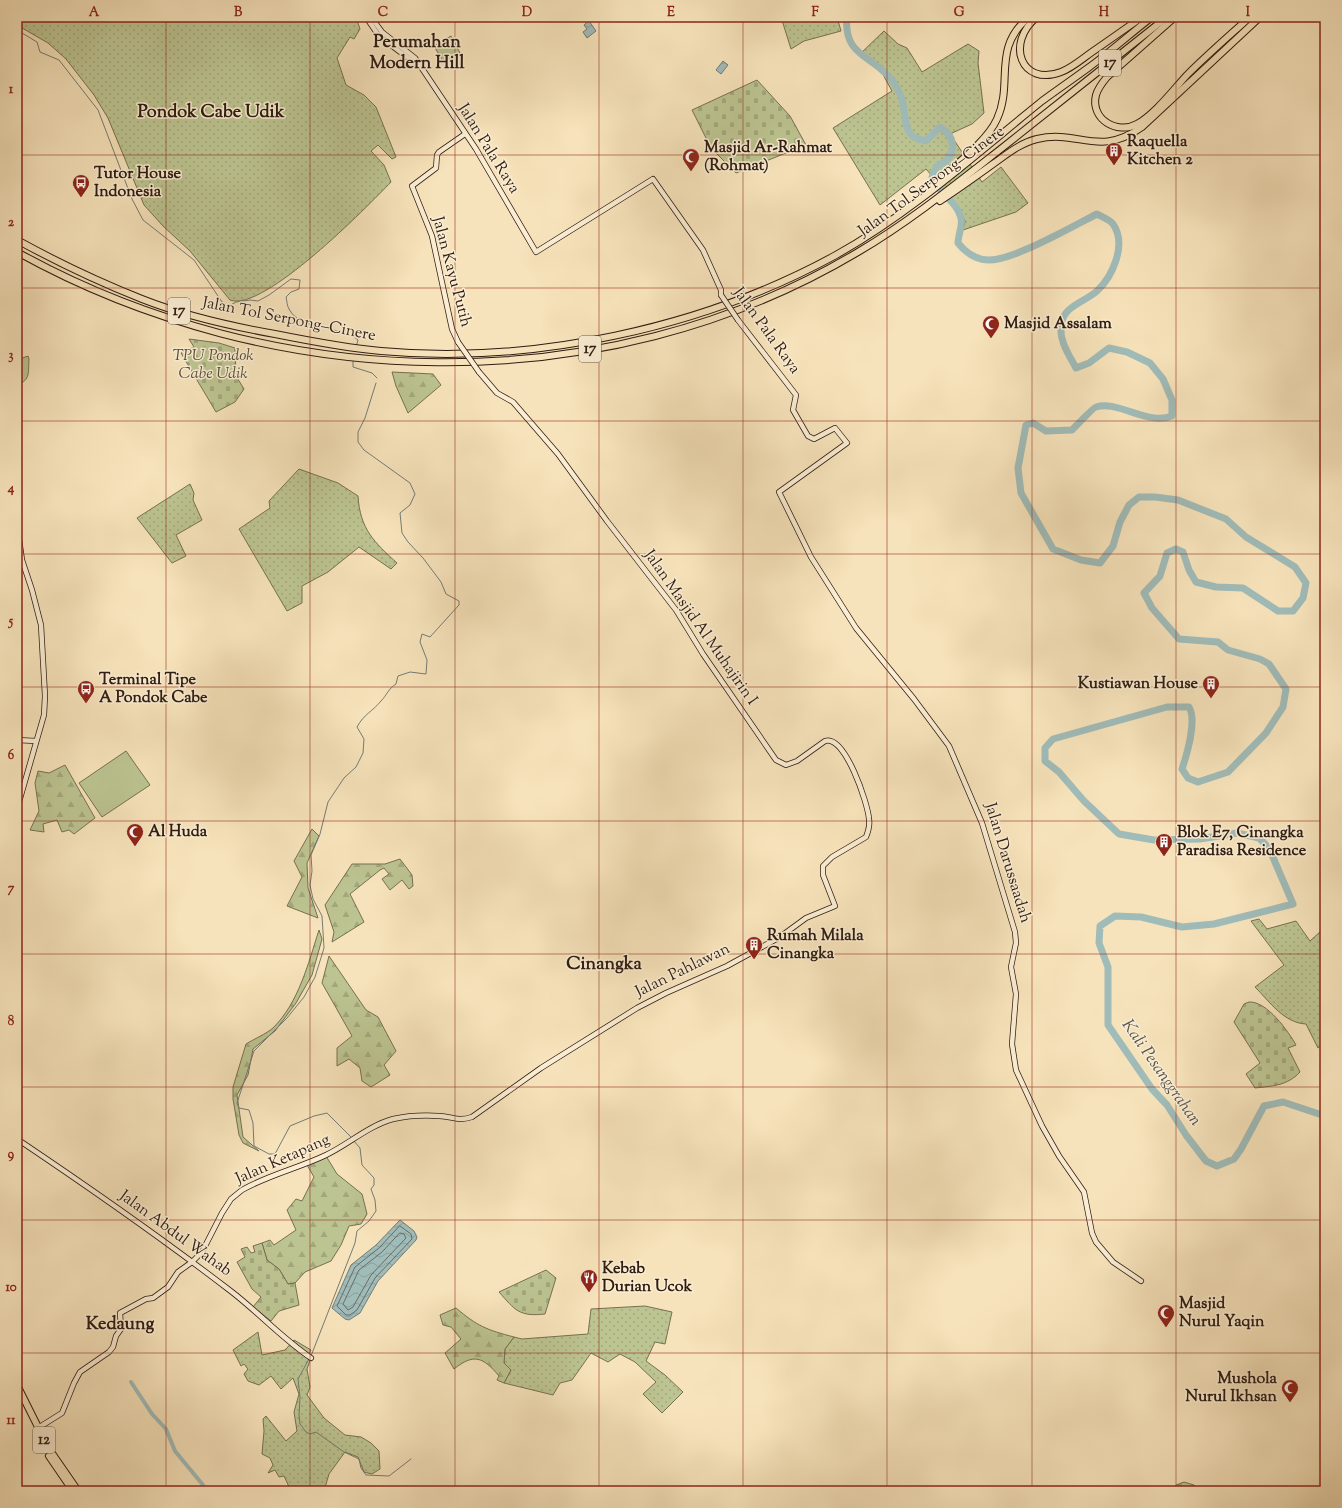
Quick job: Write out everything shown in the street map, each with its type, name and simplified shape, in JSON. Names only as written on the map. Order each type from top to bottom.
[{"type":"highway","points":[[910,207],[973,149],[990,131],[997,120],[1003,96],[1007,49],[1017,28],[1029,17]]},
{"type":"highway","points":[[1037,17],[1026,28],[1022,35],[1019,53],[1022,61],[1033,71],[1039,74],[1051,75],[1072,66],[1142,17]]},
{"type":"highway","name":"17","points":[[910,207],[978,155],[1044,99],[1090,66],[1152,17]]},
{"type":"highway","name":"Jalan Tol Serpong–Cinere","points":[[17,252],[86,287],[138,308],[195,327],[308,353],[373,360],[474,362],[530,358],[612,346],[664,333],[748,306],[798,284],[857,253],[916,216],[986,165],[1052,109],[1167,17]]},
{"type":"highway","points":[[1175,17],[1107,77],[1098,87],[1095,97],[1096,107],[1098,114],[1108,124],[1117,128],[1127,128],[1137,124],[1148,116],[1202,60],[1250,17]]},
{"type":"highway","points":[[986,165],[1017,147],[1035,139],[1062,137],[1092,142],[1108,142],[1120,140],[1132,134],[1148,122],[1260,17]]},
{"type":"highway","name":"Jalan Tol Serpong–Cinere","points":[[17,240],[47,256],[129,293],[198,317],[250,330],[380,351],[469,352],[532,348],[622,334],[663,324],[748,296],[789,278],[835,255],[910,207]]},
{"type":"highway","name":"12","points":[[17,1385],[49,1449],[78,1491]]},
{"type":"highway","name":"12","points":[[17,1394],[46,1451],[73,1491]]},
{"type":"street","name":"Jalan Pala Raya","points":[[366,17],[379,36],[411,60],[416,61]]},
{"type":"street","name":"Jalan Pala Raya","points":[[371,17],[379,29],[410,54],[416,61],[465,134],[536,252],[653,180],[703,250],[721,290],[721,295],[738,320],[796,395],[793,410],[808,436],[814,439],[836,428],[847,443],[779,492]]},
{"type":"street","name":"Jalan Kayu Putih","points":[[465,134],[438,154],[436,168],[413,184],[412,189],[432,236],[452,329],[458,342],[479,372],[497,393],[513,402],[550,444],[586,493]]},
{"type":"street","name":"Jalan Darussaadah","points":[[779,492],[811,557],[856,628],[914,699],[946,743],[954,757],[982,823],[1015,932],[1016,943],[1011,967],[1016,994],[1012,1044],[1016,1070],[1056,1152],[1084,1192],[1087,1200],[1092,1233],[1096,1242],[1113,1262],[1141,1281]]},
{"type":"street","name":"Jalan Masjid Al Muhajirin I","points":[[586,493],[676,610],[703,654],[776,760]]},
{"type":"street","points":[[17,525],[22,560],[32,590],[43,637],[44,715],[17,809]]},
{"type":"street","name":"Jalan Pahlawan","points":[[351,1142],[371,1128],[399,1118],[441,1116],[461,1120],[472,1117],[541,1068],[637,1008],[671,990],[727,966],[780,937],[806,918],[835,906],[822,870],[828,860],[866,837],[869,818],[858,781],[837,744],[830,740],[825,741],[794,762],[786,765],[776,760]]},
{"type":"street","points":[[17,741],[36,743]]},
{"type":"street","name":"Jalan Abdul Wahab","points":[[17,1139],[192,1262],[242,1300],[294,1346],[310,1357]]},
{"type":"street","name":"Jalan Ketapang","points":[[38,1428],[62,1412],[80,1372],[100,1359],[111,1349],[116,1336],[121,1329],[120,1312],[146,1299],[156,1297],[168,1287],[178,1272],[192,1262],[202,1252],[224,1210],[234,1196],[242,1190],[318,1159],[351,1142]]},
{"type":"green space","points":[[17,17],[356,17],[360,29],[354,39],[350,37],[337,58],[346,85],[364,95],[376,107],[396,157],[392,159],[378,145],[371,151],[384,165],[391,182],[339,233],[289,275],[266,290],[245,300],[230,300],[190,251],[163,226],[144,205],[108,118],[94,95],[66,59],[48,43],[17,25]]},
{"type":"green space","points":[[781,17],[837,17],[841,31],[804,41],[791,49]]},
{"type":"green space","points":[[884,31],[898,44],[907,48],[922,72],[968,44],[979,51],[978,63],[984,113],[972,124],[950,134],[982,182],[1001,167],[1028,203],[1016,212],[963,230],[965,221],[956,204],[926,169],[880,205],[833,128],[892,91],[881,71],[860,54]]},
{"type":"green space","points":[[451,36],[460,53],[444,63],[434,46]]},
{"type":"green space","points":[[757,80],[790,116],[806,145],[736,173],[711,148],[692,110]]},
{"type":"green space","name":"TPU Pondok Cabe Udik","points":[[189,339],[219,343],[235,348],[236,376],[244,389],[235,402],[216,412],[181,353],[194,347]]},
{"type":"green space","points":[[28,356],[27,378],[25,381],[17,385],[17,360]]},
{"type":"green space","points":[[392,372],[433,374],[441,385],[408,413],[396,386]]},
{"type":"green space","points":[[299,469],[338,483],[358,496],[359,507],[365,526],[381,548],[397,563],[391,569],[359,547],[328,572],[302,586],[302,603],[287,611],[239,529],[270,508],[269,501]]},
{"type":"green space","points":[[190,484],[194,493],[193,500],[202,520],[176,535],[186,556],[172,563],[137,518]]},
{"type":"green space","points":[[126,751],[150,785],[102,817],[79,783]]},
{"type":"green space","points":[[65,765],[95,818],[74,834],[69,830],[62,832],[57,820],[43,824],[44,832],[30,830],[39,811],[35,783],[38,771],[49,773]]},
{"type":"green space","points":[[312,829],[319,836],[307,863],[308,888],[318,918],[287,906],[302,877],[294,861]]},
{"type":"green space","points":[[400,859],[412,875],[413,886],[409,889],[402,880],[390,890],[382,879],[389,874],[384,868],[380,870],[350,894],[364,922],[332,942],[334,932],[325,905],[352,864],[385,864]]},
{"type":"green space","points":[[1259,919],[1267,929],[1296,921],[1310,941],[1320,932],[1325,937],[1325,1043],[1318,1048],[1306,1024],[1298,1023],[1284,1016],[1255,987],[1284,965],[1251,921]]},
{"type":"green space","points":[[319,930],[322,939],[312,975],[296,1003],[275,1031],[253,1049],[248,1075],[237,1095],[243,1137],[259,1151],[243,1143],[239,1135],[233,1099],[233,1087],[246,1044],[273,1028],[290,1006],[302,982]]},
{"type":"green space","points":[[329,956],[366,1010],[378,1017],[396,1051],[384,1065],[390,1075],[371,1087],[362,1081],[360,1068],[349,1059],[337,1066],[337,1048],[352,1036],[322,983]]},
{"type":"green space","points":[[1249,1002],[1263,1006],[1270,1011],[1288,1032],[1296,1045],[1288,1048],[1300,1072],[1285,1083],[1255,1088],[1246,1074],[1260,1063],[1234,1022],[1244,1004]]},
{"type":"green space","points":[[326,1156],[337,1174],[362,1194],[367,1214],[361,1224],[349,1226],[341,1245],[331,1261],[305,1272],[295,1283],[288,1284],[279,1269],[267,1260],[262,1243],[270,1240],[274,1245],[296,1230],[287,1210],[296,1199],[302,1201],[314,1177],[307,1165]]},
{"type":"green space","points":[[262,1243],[267,1260],[279,1269],[288,1284],[295,1283],[299,1305],[279,1311],[271,1321],[253,1307],[261,1297],[252,1289],[237,1262],[245,1257],[241,1249],[247,1247],[251,1253],[255,1252],[253,1246]]},
{"type":"green space","points":[[546,1270],[556,1278],[545,1314],[536,1315],[518,1311],[499,1292]]},
{"type":"green space","points":[[645,1306],[672,1312],[665,1344],[655,1342],[646,1361],[665,1375],[683,1392],[662,1413],[643,1394],[656,1382],[635,1362],[620,1354],[608,1362],[591,1353],[572,1380],[560,1383],[553,1395],[504,1383],[511,1370],[504,1363],[505,1349],[514,1337],[522,1339],[588,1334],[591,1309]]},
{"type":"green space","points":[[456,1308],[483,1327],[514,1337],[505,1349],[504,1363],[511,1370],[504,1383],[497,1380],[499,1376],[488,1365],[478,1359],[467,1361],[454,1369],[445,1353],[461,1339],[451,1327],[443,1325],[440,1315]]},
{"type":"green space","points":[[258,1332],[262,1355],[285,1350],[294,1340],[311,1350],[308,1356],[311,1358],[307,1369],[310,1387],[307,1395],[324,1418],[345,1435],[361,1437],[371,1443],[379,1451],[380,1469],[372,1474],[364,1472],[358,1457],[345,1452],[329,1474],[324,1491],[291,1491],[284,1476],[279,1477],[275,1470],[268,1473],[273,1465],[270,1458],[262,1454],[264,1431],[263,1419],[266,1416],[286,1441],[297,1431],[294,1412],[299,1394],[293,1378],[281,1389],[271,1376],[259,1385],[248,1381],[244,1374],[248,1369],[244,1364],[241,1366],[233,1350]]},
{"type":"green space","points":[[1184,1482],[1194,1485],[1200,1491],[1173,1491],[1176,1485]]},
{"type":"water","points":[[589,21],[596,31],[587,38],[583,32],[587,29],[584,25]]},
{"type":"water","points":[[723,61],[728,65],[721,74],[716,70]]},
{"type":"water","points":[[400,1220],[414,1231],[417,1237],[416,1240],[378,1281],[360,1313],[349,1320],[345,1319],[332,1308],[351,1265],[376,1245]]},
{"type":"waterway","name":"Kali Pesanggrahan","points":[[847,17],[847,30],[850,41],[855,49],[886,74],[899,91],[903,104],[906,125],[910,134],[915,138],[926,141],[940,127],[950,137],[952,142],[951,153],[948,158],[937,166],[932,177],[938,188],[959,212],[961,224],[958,243],[964,250],[980,259],[1000,259],[1028,249],[1097,214],[1112,223],[1117,232],[1119,241],[1113,268],[1103,285],[1097,291],[1075,305],[1066,313],[1061,325],[1063,342],[1076,368],[1089,363],[1109,348],[1127,352],[1150,363],[1163,379],[1172,400],[1172,416],[1153,418],[1123,409],[1105,406],[1096,407],[1072,430],[1046,431],[1033,423],[1026,425],[1018,468],[1021,493],[1053,549],[1081,560],[1100,563],[1113,546],[1120,522],[1129,505],[1139,497],[1155,497],[1178,500],[1226,519],[1246,537],[1295,567],[1306,583],[1303,598],[1293,611],[1278,611],[1243,588],[1216,587],[1196,582],[1189,570],[1183,552],[1176,549],[1167,553],[1160,576],[1144,593],[1152,608],[1179,639],[1218,642],[1228,650],[1260,659],[1269,664],[1286,689],[1283,707],[1266,733],[1228,772],[1198,782],[1188,778],[1182,769],[1189,746],[1192,728],[1189,707],[1167,707],[1053,739],[1045,748],[1045,761],[1059,772],[1084,801],[1119,834],[1154,840],[1200,839],[1237,833],[1259,838],[1269,848],[1293,904],[1214,924],[1182,927],[1141,917],[1115,916],[1100,926],[1099,943],[1108,967],[1108,1025],[1152,1089],[1167,1105],[1186,1135],[1206,1161],[1217,1166],[1234,1159],[1264,1106],[1283,1102],[1325,1116]]},
{"type":"waterway","points":[[17,30],[37,42],[40,52],[59,60],[98,110],[132,199],[143,220],[194,260],[222,302],[229,306],[236,302],[250,300],[258,301],[291,279],[300,280],[299,289],[291,292],[286,297],[288,308],[302,321],[351,335],[358,340],[356,347]]},
{"type":"waterway","points":[[353,359],[353,367],[372,373],[377,378]]},
{"type":"waterway","points":[[352,1138],[327,1113],[314,1116],[290,1126],[275,1154],[269,1154],[254,1146],[253,1123],[249,1110],[239,1108],[237,1103],[254,1051],[287,1018],[304,997],[315,977],[324,948],[322,916],[313,899],[310,885],[312,871],[311,855],[320,834],[328,802],[344,778],[356,767],[363,753],[364,739],[357,727],[362,719],[378,705],[396,684],[398,676],[410,672],[426,674],[427,660],[420,642],[422,634],[430,637],[459,605],[459,601],[446,594],[441,582],[402,533],[400,513],[410,505],[415,494],[410,483],[364,450],[358,442],[358,432],[365,418],[376,383]]},
{"type":"waterway","points":[[311,1356],[355,1243],[357,1231],[369,1221],[376,1211],[375,1200],[371,1189],[374,1185],[374,1178],[362,1165],[360,1148],[354,1141]]},
{"type":"waterway","points":[[309,1359],[298,1379],[300,1424],[306,1432],[310,1434],[316,1432],[344,1452],[359,1459],[361,1468],[366,1475],[389,1476],[411,1459]]},
{"type":"waterway","points":[[131,1382],[152,1414],[166,1429],[175,1451],[203,1485],[203,1491]]},
{"type":"place","name":"Raquella Kitchen 2","points":[[1114,166]]},
{"type":"place","name":"Masjid Ar-Rahmat (Rohmat)","points":[[691,172]]},
{"type":"place","name":"Tutor House Indonesia","points":[[81,198]]},
{"type":"place","name":"Masjid Assalam","points":[[991,339]]},
{"type":"place","name":"Kustiawan House","points":[[1211,699]]},
{"type":"place","name":"Terminal Tipe A Pondok Cabe","points":[[86,704]]},
{"type":"place","name":"Al Huda","points":[[135,847]]},
{"type":"place","name":"Blok E7, Cinangka Paradisa Residence","points":[[1164,857]]},
{"type":"place","name":"Rumah Milala Cinangka","points":[[754,960]]},
{"type":"place","name":"Kebab Durian Ucok","points":[[589,1293]]},
{"type":"place","name":"Masjid Nurul Yaqin","points":[[1166,1328]]},
{"type":"place","name":"Mushola Nurul Ikhsan","points":[[1290,1403]]},
{"type":"district","name":"Perumahan Modern Hill","points":[[417,53]]},
{"type":"district","name":"Pondok Cabe Udik","points":[[211,113]]},
{"type":"district","name":"Cinangka","points":[[604,965]]},
{"type":"district","name":"Kedaung","points":[[120,1325]]}]
